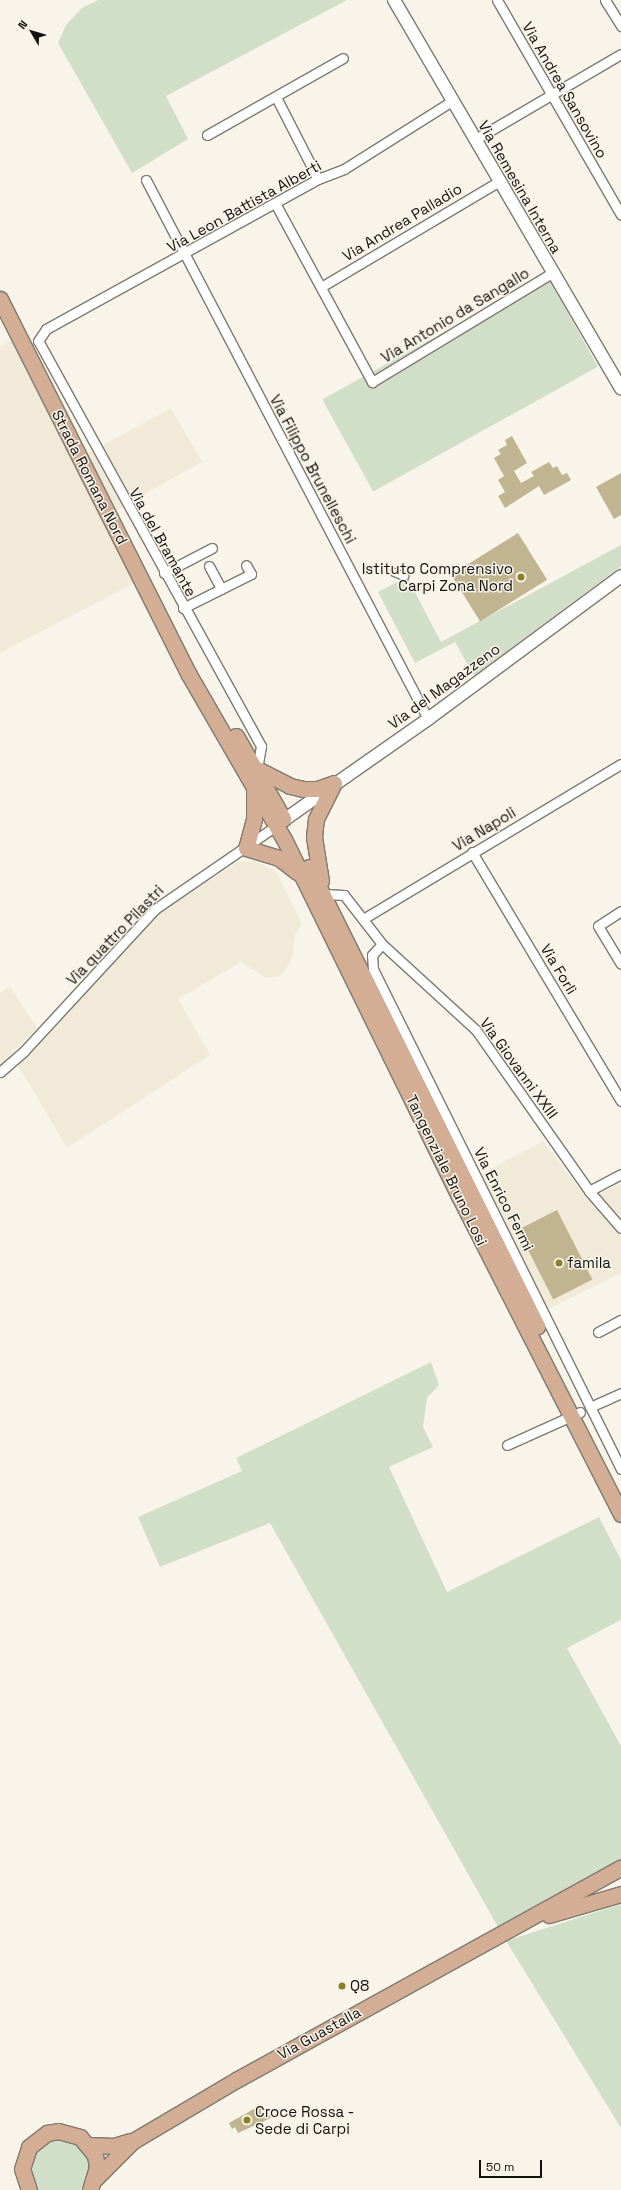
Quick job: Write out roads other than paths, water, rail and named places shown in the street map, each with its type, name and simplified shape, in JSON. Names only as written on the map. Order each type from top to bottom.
[{"type":"main road","name":"Strada Romana Nord","points":[[0,299],[181,654],[257,769],[280,823]]},
{"type":"main road","name":"Strada Romana Nord","points":[[181,654],[188,673],[253,784],[280,823]]},
{"type":"main road","points":[[257,769],[290,786],[303,789],[317,789],[334,783]]},
{"type":"main road","points":[[323,894],[314,837],[316,819],[334,783]]},
{"type":"main road","points":[[253,784],[254,819],[246,848],[279,858],[304,878]]},
{"type":"main road","name":"Tangenziale Bruno Losi","points":[[280,823],[304,878],[459,1196],[581,1411],[621,1514]]},
{"type":"main road","name":"Tangenziale Bruno Losi","points":[[280,823],[323,894],[621,1493]]},
{"type":"main road","name":"Via Guastalla","points":[[89,2145],[114,2146],[133,2141],[286,2052],[621,1868]]},
{"type":"main road","points":[[606,1876],[608,1884],[620,1895]]},
{"type":"main road","name":"Via Guastalla","points":[[507,1930],[560,1911],[620,1895]]},
{"type":"main road","points":[[25,2187],[22,2169],[26,2152],[37,2138],[47,2133],[70,2132],[89,2145],[95,2155],[93,2185]]},
{"type":"main road","name":"Via Guastalla","points":[[93,2185],[133,2141]]},
{"type":"street","name":"Via Remesina Interna","points":[[394,0],[498,182],[621,388]]},
{"type":"street","name":"Via Andrea Sansovino","points":[[497,0],[621,215]]},
{"type":"street","points":[[605,0],[621,26]]},
{"type":"street","points":[[474,140],[621,54]]},
{"type":"street","points":[[208,135],[342,58]]},
{"type":"street","points":[[276,97],[318,179]]},
{"type":"street","name":"Via Leon Battista Alberti","points":[[46,330],[318,179],[344,169],[452,101]]},
{"type":"street","name":"Via Filippo Brunelleschi","points":[[146,180],[428,719]]},
{"type":"street","name":"Via Andrea Palladio","points":[[321,287],[498,182]]},
{"type":"street","points":[[275,203],[321,287]]},
{"type":"street","name":"Via Antonio da Sangallo","points":[[321,287],[372,382],[552,272]]},
{"type":"street","name":"Via del Bramante","points":[[46,330],[38,341],[183,608],[261,746],[257,769]]},
{"type":"street","points":[[164,573],[212,548]]},
{"type":"street","points":[[183,608],[251,574],[246,564]]},
{"type":"street","points":[[209,566],[221,589]]},
{"type":"street","points":[[394,572],[404,576]]},
{"type":"street","name":"Via del Magazzeno","points":[[280,823],[334,783],[428,719],[621,576]]},
{"type":"street","name":"Via Napoli","points":[[363,919],[472,852],[621,764]]},
{"type":"street","name":"Via quattro Pilastri","points":[[0,1072],[24,1051],[155,909],[178,891],[246,848],[280,823]]},
{"type":"street","name":"Via Forlì","points":[[472,852],[621,1101]]},
{"type":"street","name":"Via Giovanni XXIII","points":[[323,894],[344,895],[382,944],[476,1030],[589,1191],[621,1228]]},
{"type":"street","points":[[621,911],[598,926],[621,964]]},
{"type":"street","name":"Via Enrico Fermi","points":[[382,944],[372,955],[373,969],[581,1411],[621,1469]]},
{"type":"street","points":[[589,1191],[621,1174]]},
{"type":"street","points":[[598,1332],[621,1320]]},
{"type":"street","points":[[507,1445],[621,1393]]},
{"type":"place","name":"Istituto Comprensivo Carpi Zona Nord","points":[[521,577]]},
{"type":"place","name":"famila","points":[[559,1263]]},
{"type":"place","name":"Q8","points":[[342,1986]]},
{"type":"place","name":"Croce Rossa - Sede di Carpi","points":[[247,2120]]}]
